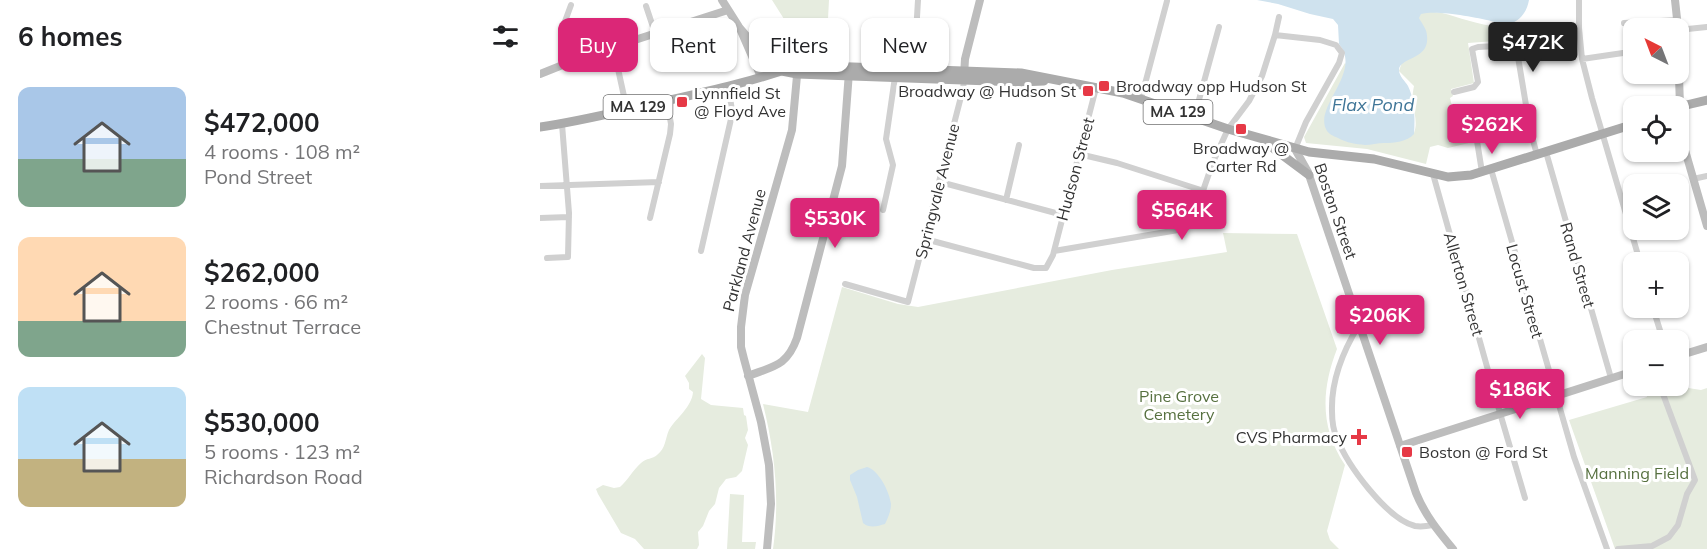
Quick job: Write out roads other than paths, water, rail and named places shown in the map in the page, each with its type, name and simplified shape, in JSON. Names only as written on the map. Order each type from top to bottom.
[{"type":"main road","points":[[722,0],[749,38]]},
{"type":"main road","points":[[964,75],[965,59],[980,0]]},
{"type":"main road","points":[[1676,0],[1677,18]]},
{"type":"main road","points":[[703,18],[728,10]]},
{"type":"main road","points":[[740,27],[761,77]]},
{"type":"main road","points":[[745,41],[749,46]]},
{"type":"main road","points":[[540,74],[558,67]]},
{"type":"main road","name":"MA 129","points":[[849,71],[861,70]]},
{"type":"main road","name":"MA 129","points":[[849,71],[895,77],[964,75]]},
{"type":"main road","name":"MA 129","points":[[540,127],[627,110],[778,72]]},
{"type":"main road","name":"Parkland Avenue","points":[[768,549],[771,504],[769,465],[761,422],[741,347],[741,327],[743,308],[790,136],[798,72]]},
{"type":"main road","points":[[748,376],[780,364],[792,351],[797,338],[842,171],[849,72]]},
{"type":"main road","name":"MA 129","points":[[943,72],[1020,82],[1061,81],[1123,93],[1228,129],[1295,148]]},
{"type":"main road","points":[[1689,104],[1707,100]]},
{"type":"main road","points":[[1295,148],[1315,153],[1368,158],[1456,177],[1486,170],[1623,127]]},
{"type":"main road","name":"MA 129","points":[[1260,138],[1309,175]]},
{"type":"main road","name":"Boston Street","points":[[1295,148],[1309,175],[1422,506],[1433,525],[1453,549]]},
{"type":"main road","points":[[1689,162],[1707,226]]},
{"type":"main road","points":[[1689,353],[1707,347]]},
{"type":"main road","points":[[1400,446],[1623,374]]},
{"type":"street","points":[[917,18],[918,0]]},
{"type":"street","points":[[1579,0],[1582,59],[1637,252]]},
{"type":"street","points":[[1141,99],[1167,1]]},
{"type":"street","points":[[566,18],[571,5]]},
{"type":"street","points":[[646,6],[650,18]]},
{"type":"street","points":[[925,239],[1046,268],[1054,251],[1189,227],[1193,223],[1213,162],[1228,129],[1249,101],[1262,76],[1279,17]]},
{"type":"street","points":[[1689,26],[1707,27]]},
{"type":"street","points":[[1194,117],[1219,27]]},
{"type":"street","points":[[1454,92],[1473,87],[1478,82],[1472,49],[1474,47],[1515,45],[1515,39],[1520,36],[1579,28]]},
{"type":"street","points":[[1275,35],[1320,40],[1335,45],[1342,53],[1295,148]]},
{"type":"street","name":"Rand Street","points":[[1515,45],[1530,129],[1541,153],[1611,378]]},
{"type":"street","points":[[1582,59],[1623,53]]},
{"type":"street","points":[[619,72],[627,110]]},
{"type":"street","name":"Springvale Avenue","points":[[845,284],[908,302],[963,89],[964,75]]},
{"type":"street","points":[[883,210],[893,165],[886,139],[895,77]]},
{"type":"street","points":[[701,251],[731,119],[732,110],[728,86]]},
{"type":"street","name":"Hudson Street","points":[[1054,251],[1096,88]]},
{"type":"street","points":[[650,218],[671,129],[667,100]]},
{"type":"street","points":[[547,258],[568,257],[569,217],[562,124]]},
{"type":"street","name":"Locust Street","points":[[1477,141],[1576,464],[1607,549]]},
{"type":"street","points":[[1006,200],[1020,145]]},
{"type":"street","points":[[1079,154],[1117,163],[1204,190]]},
{"type":"street","name":"Allerton Street","points":[[1434,174],[1525,498]]},
{"type":"street","points":[[1694,179],[1707,176]]},
{"type":"street","points":[[540,186],[659,182]]},
{"type":"street","points":[[940,182],[1063,215]]},
{"type":"street","points":[[540,218],[569,217]]},
{"type":"street","points":[[1359,325],[1340,360],[1335,381],[1332,413],[1337,440],[1364,482],[1387,509],[1400,519],[1416,526],[1433,525]]},
{"type":"street","points":[[1618,549],[1652,546],[1670,537],[1678,525],[1687,494],[1695,480],[1664,396]]},
{"type":"water","name":"Flax Pond","points":[[1257,0],[1529,0],[1520,18],[1507,24],[1456,14],[1421,14],[1419,18],[1426,31],[1427,44],[1424,50],[1400,66],[1399,70],[1412,97],[1414,134],[1400,142],[1365,145],[1348,142],[1332,135],[1327,131],[1324,122],[1326,111],[1342,78],[1345,66],[1345,55],[1339,44],[1338,25],[1333,19]]},
{"type":"water","points":[[867,467],[876,472],[883,482],[891,504],[885,524],[877,526],[868,526],[863,523],[850,480],[850,475]]},
{"type":"place","name":"Broadway opp Hudson St","points":[[1104,86]]},
{"type":"place","name":"Broadway @ Hudson St","points":[[1088,91]]},
{"type":"place","name":"Lynnfield St @ Floyd Ave","points":[[682,102]]},
{"type":"place","name":"Broadway @ Carter Rd","points":[[1241,129]]},
{"type":"place","name":"CVS Pharmacy","points":[[1359,437]]},
{"type":"place","name":"Boston @ Ford St","points":[[1407,452]]},
{"type":"park label","name":"Pine Grove Cemetery","points":[[1179,405]]},
{"type":"park label","name":"Manning Field","points":[[1637,473]]}]
